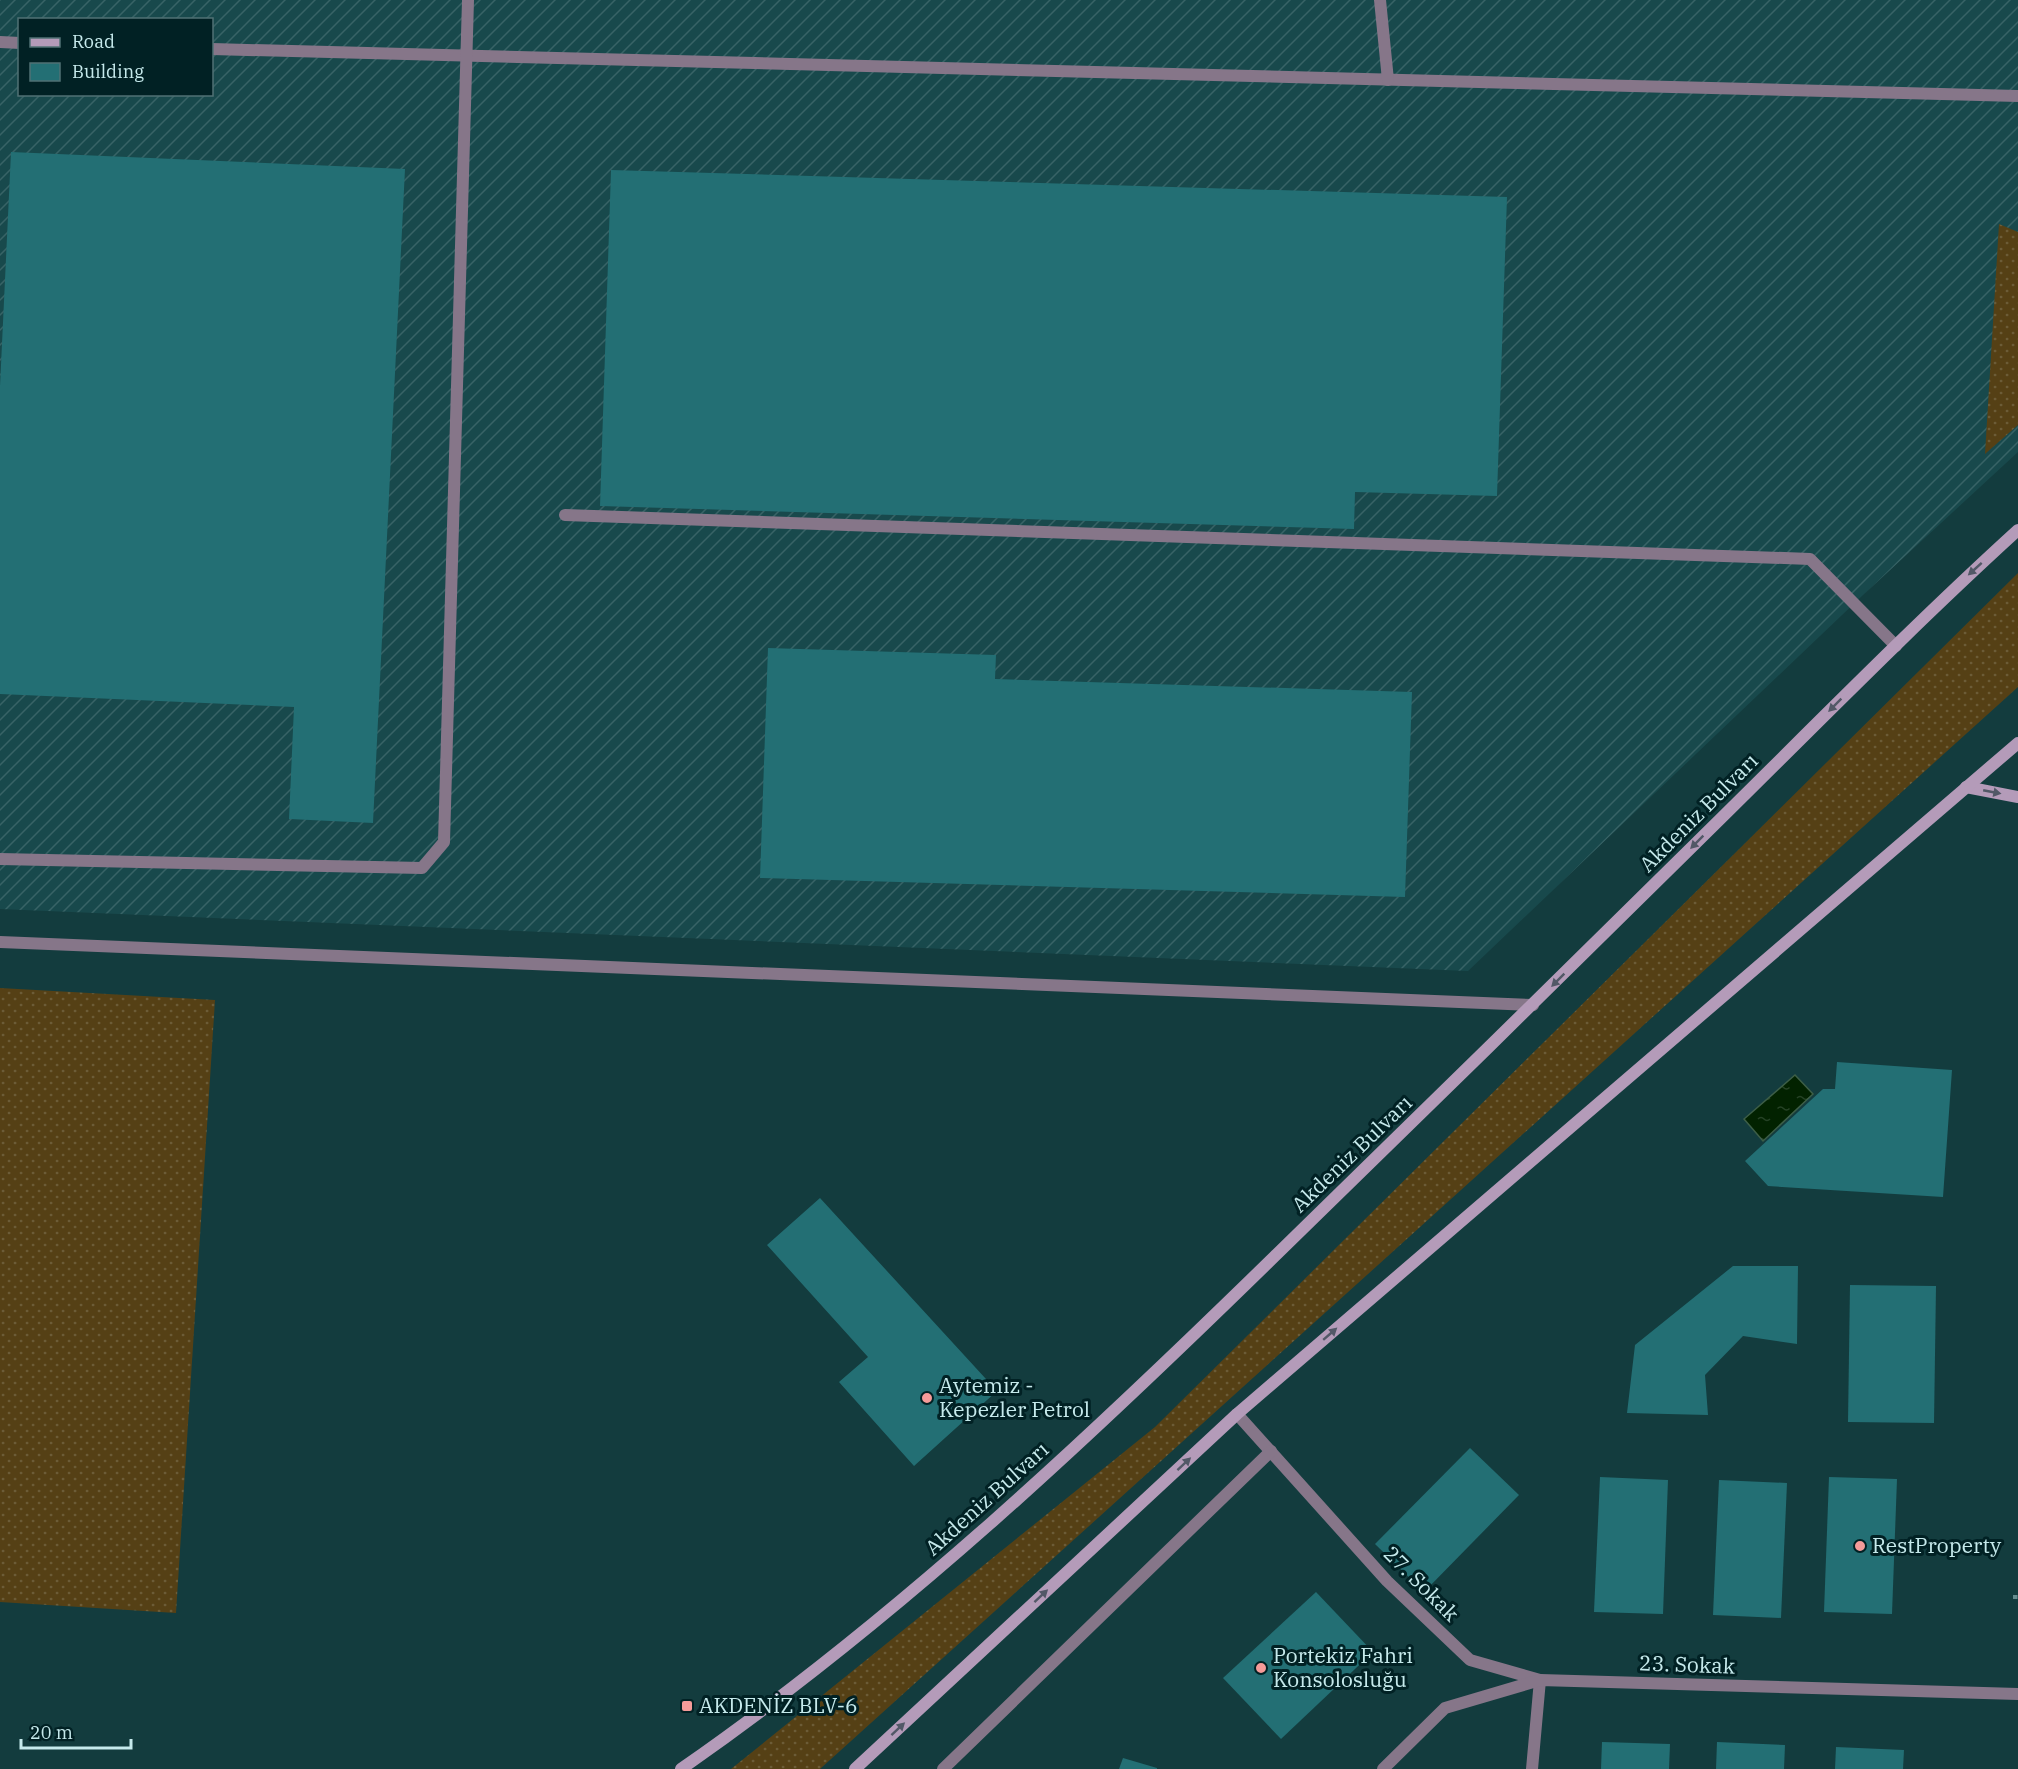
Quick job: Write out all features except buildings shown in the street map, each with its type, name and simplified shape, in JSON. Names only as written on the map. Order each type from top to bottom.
[{"type":"main road","name":"Akdeniz Bulvarı","points":[[681,1769],[731,1735],[948,1562],[1145,1383],[1533,1005],[1896,646],[2018,530]]},
{"type":"main road","points":[[855,1769],[1237,1414],[2018,743]]},
{"type":"main road","points":[[1966,787],[2018,797]]},
{"type":"street","points":[[0,859],[422,868],[444,842],[468,0]]},
{"type":"street","points":[[1380,0],[1388,80]]},
{"type":"street","points":[[0,42],[18,43]]},
{"type":"street","points":[[213,49],[2018,96]]},
{"type":"street","points":[[565,515],[1810,560],[1896,646]]},
{"type":"street","points":[[0,942],[1533,1005]]},
{"type":"street","name":"27. Sokak","points":[[1237,1414],[1387,1581],[1470,1660],[1540,1680]]},
{"type":"street","points":[[943,1769],[1271,1451]]},
{"type":"street","points":[[1532,1769],[1540,1680]]},
{"type":"street","name":"23. Sokak","points":[[1383,1769],[1445,1708],[1540,1680],[2018,1694]]},
{"type":"shaded area","points":[[0,0],[2018,0],[2018,452],[1863,595],[1468,971],[0,909]]},
{"type":"shaded area","points":[[1999,224],[2018,232],[2018,425],[1985,454]]},
{"type":"shaded area","points":[[2018,573],[2018,687],[820,1769],[731,1769],[1155,1427]]},
{"type":"shaded area","points":[[0,988],[215,1000],[176,1613],[0,1602]]},
{"type":"water","points":[[1795,1075],[1813,1094],[1763,1141],[1744,1119]]},
{"type":"place","name":"Aytemiz - Kepezler Petrol","points":[[927,1398]]},
{"type":"place","name":"RestProperty","points":[[1860,1546]]},
{"type":"place","name":"Portekiz Fahri Konsolosluğu","points":[[1261,1668]]},
{"type":"place","name":"AKDENİZ BLV-6","points":[[687,1706]]}]
